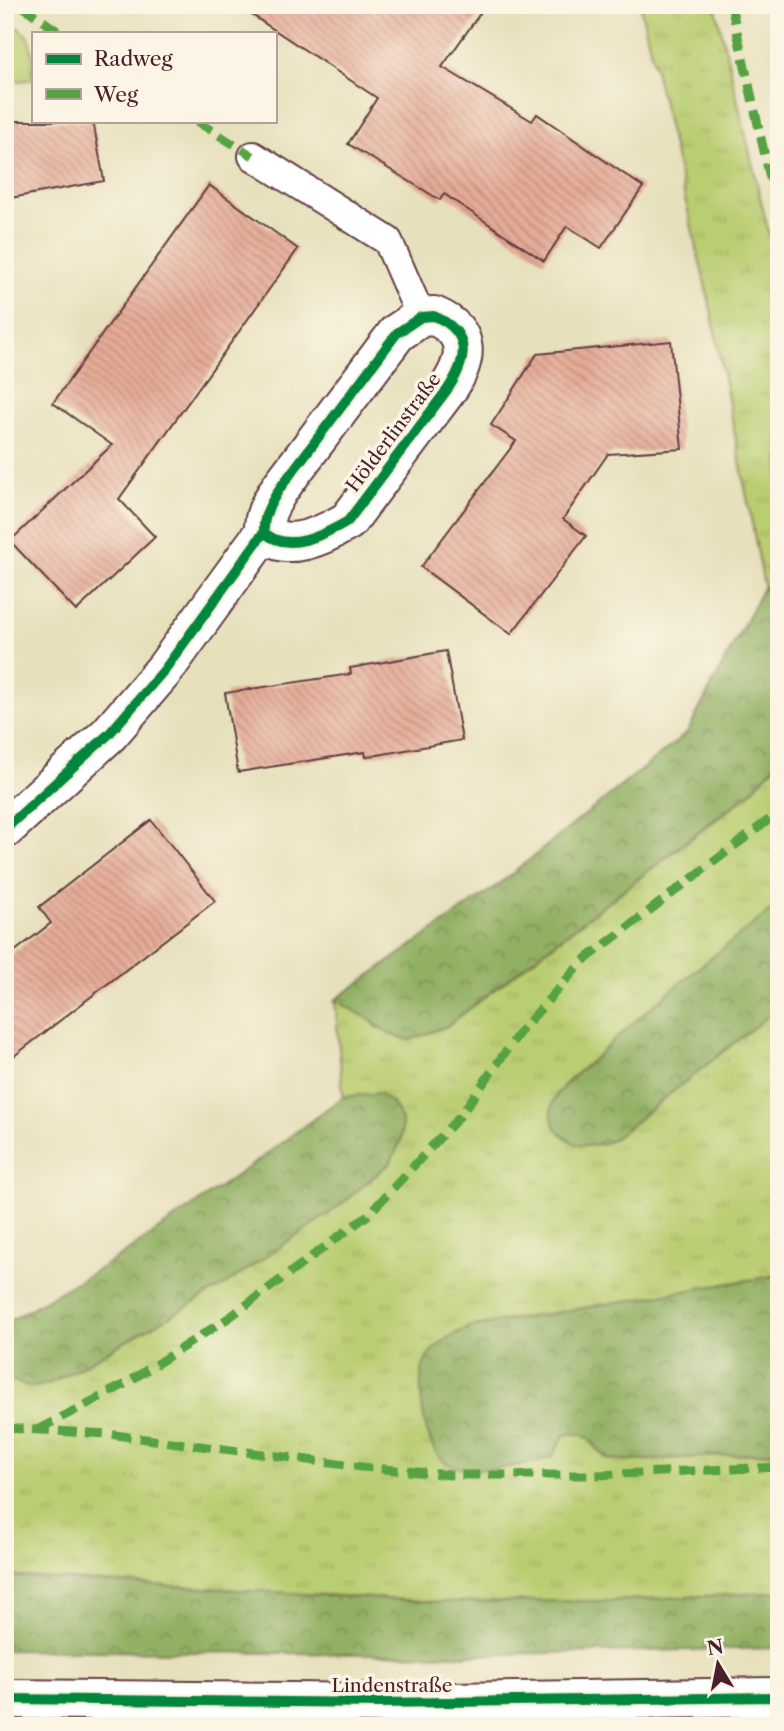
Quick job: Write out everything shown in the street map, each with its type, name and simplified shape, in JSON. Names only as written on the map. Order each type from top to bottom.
[{"type":"street","name":"Hölderlinstraße","points":[[264,532],[271,538],[292,542],[321,535],[348,521],[447,390],[457,376],[464,357],[463,342],[447,322],[434,316],[421,317]]},
{"type":"street","points":[[5,829],[109,734],[165,669],[264,532],[268,508],[280,488],[397,333],[421,317]]},
{"type":"street","name":"Lindenstraße","points":[[5,1699],[379,1703],[779,1697]]},
{"type":"lane","points":[[253,156],[387,241],[421,317]]},
{"type":"green space","points":[[640,5],[715,5],[779,277],[779,602],[764,586],[711,310]]},
{"type":"green space","points":[[5,18],[29,37],[32,79],[5,83]]},
{"type":"green space","points":[[764,586],[779,602],[779,761],[749,793],[447,1026],[410,1040],[389,1034],[335,1000],[498,885],[687,733]]},
{"type":"green space","points":[[779,761],[779,1275],[469,1327],[552,1457],[564,1435],[576,1432],[588,1436],[607,1459],[634,1461],[779,1452],[779,1592],[608,1601],[438,1602],[5,1576],[5,1376],[30,1386],[41,1386],[55,1381],[225,1285],[379,1093],[343,1097],[335,1000],[368,1018],[378,1028],[447,1026],[749,794]]},
{"type":"green space","points":[[779,904],[779,1007],[611,1141],[585,1146],[570,1141],[562,1134],[553,1122],[551,1112],[554,1099],[564,1085],[664,996]]},
{"type":"green space","points":[[379,1093],[392,1103],[402,1120],[401,1141],[390,1163],[338,1207],[225,1285],[55,1381],[41,1386],[30,1386],[5,1376],[5,1328],[8,1322],[116,1259],[249,1167],[343,1097]]},
{"type":"green space","points":[[779,1275],[779,1452],[634,1461],[607,1459],[589,1439],[572,1434],[564,1435],[552,1457],[514,1466],[469,1469],[446,1463],[438,1456],[423,1413],[421,1381],[427,1358],[446,1339],[469,1327]]},
{"type":"green space","points":[[5,1576],[438,1602],[608,1601],[779,1592],[779,1648],[457,1655],[5,1650]]},
{"type":"building","points":[[237,5],[486,5],[442,67],[532,121],[537,114],[643,187],[601,248],[567,226],[544,261],[444,194],[440,200],[348,144],[377,98]]},
{"type":"building","points":[[5,121],[93,122],[104,181],[10,198],[5,170]]},
{"type":"building","points":[[209,185],[298,249],[119,499],[155,537],[76,611],[10,541],[112,445],[53,403]]},
{"type":"building","points":[[671,341],[682,449],[608,454],[563,519],[586,536],[511,634],[421,567],[516,441],[491,425],[537,354]]},
{"type":"building","points":[[446,651],[462,740],[366,757],[365,752],[238,772],[225,693],[351,674],[350,668]]},
{"type":"building","points":[[151,820],[215,901],[5,1063],[5,959],[51,923],[39,907]]},
{"type":"marked path","points":[[21,5],[59,32]]},
{"type":"marked path","points":[[731,5],[779,218]]},
{"type":"marked path","points":[[198,122],[253,156]]},
{"type":"marked path","points":[[37,1430],[125,1384],[230,1317],[368,1215],[460,1116],[519,1033],[582,962],[779,812]]},
{"type":"marked path","points":[[5,1428],[108,1434],[362,1467],[451,1475],[594,1475],[779,1467]]},
{"type":"cycle path","points":[[434,316],[455,330],[460,339],[463,348],[459,368],[447,390],[348,521],[328,532],[294,542],[283,542],[264,532],[266,514],[280,488],[397,333],[421,317],[434,316]]},
{"type":"cycle path","points":[[5,829],[109,734],[165,669],[264,532]]},
{"type":"cycle path","points":[[5,1699],[379,1703],[779,1697]]}]
